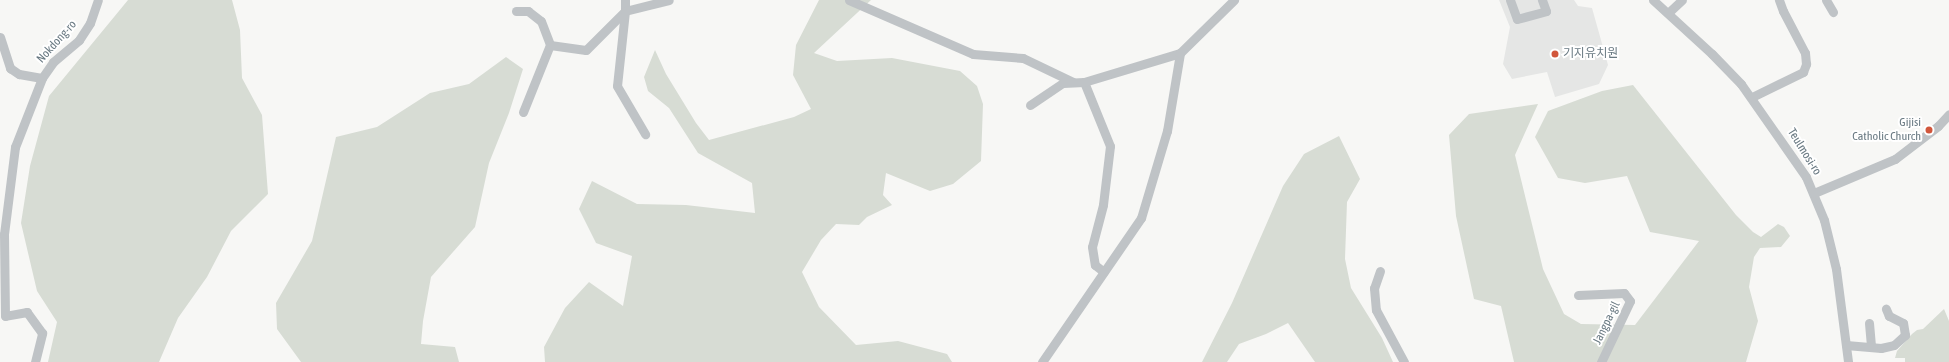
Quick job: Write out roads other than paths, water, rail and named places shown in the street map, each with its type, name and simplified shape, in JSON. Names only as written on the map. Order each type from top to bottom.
[{"type":"street","name":"Nokdong-ro","points":[[35,362],[42,333],[27,312],[5,316],[4,234],[15,147],[42,78],[53,62],[79,40],[90,23],[98,0]]},
{"type":"street","points":[[624,0],[625,11],[617,86],[645,134]]},
{"type":"street","points":[[550,45],[586,50],[625,11],[668,0]]},
{"type":"street","points":[[849,0],[973,54],[1023,58],[1073,82]]},
{"type":"street","points":[[1030,105],[1063,83],[1084,82],[1180,53],[1234,0]]},
{"type":"street","points":[[1510,0],[1517,19],[1546,11],[1542,0]]},
{"type":"street","name":"Teulmosi-ro","points":[[1653,0],[1712,54],[1752,97],[1796,160],[1814,193],[1824,220],[1836,269],[1847,361]]},
{"type":"street","points":[[1668,13],[1682,0]]},
{"type":"street","points":[[1752,97],[1803,72],[1806,64],[1805,53],[1783,11],[1780,0]]},
{"type":"street","points":[[1826,0],[1833,12]]},
{"type":"street","points":[[516,11],[528,11],[541,21],[550,45],[523,112]]},
{"type":"street","name":"Nokdong-ro","points":[[0,37],[10,68],[19,74],[42,78]]},
{"type":"street","points":[[1042,362],[1142,218],[1167,131],[1180,53]]},
{"type":"street","points":[[1084,82],[1110,146],[1103,205],[1092,247],[1095,265],[1104,272]]},
{"type":"street","points":[[1814,193],[1895,158],[1938,126],[1949,114]]},
{"type":"street","points":[[1380,271],[1374,288],[1376,310],[1404,362]]},
{"type":"street","name":"Jangpa-gil","points":[[1578,296],[1624,293],[1630,301],[1601,362]]},
{"type":"street","points":[[1846,345],[1881,348],[1894,346],[1904,335],[1903,323],[1889,316],[1886,309]]},
{"type":"street","points":[[1869,323],[1871,347]]},
{"type":"place","name":"기지유치원","points":[[1555,54]]},
{"type":"place","name":"Gijisi Catholic Church","points":[[1929,130]]}]
